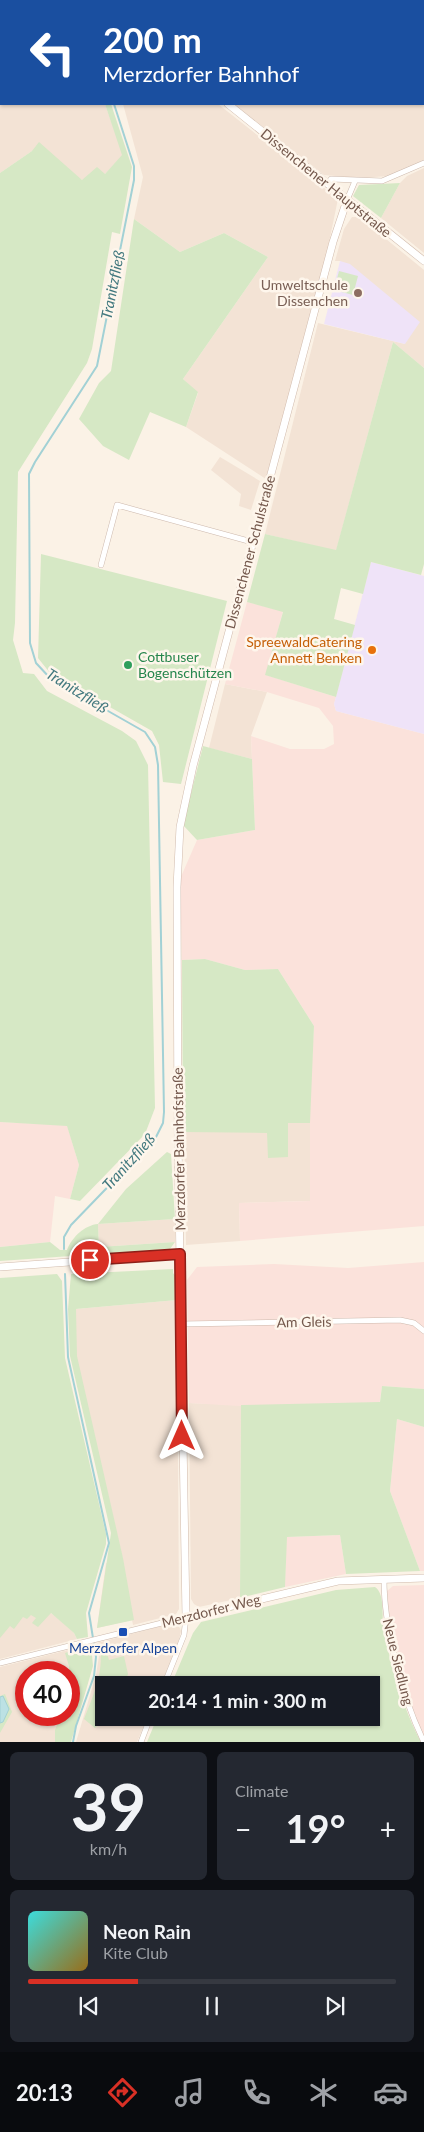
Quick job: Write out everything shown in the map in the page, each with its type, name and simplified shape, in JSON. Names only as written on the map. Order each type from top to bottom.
[{"type":"street","name":"Dissenchener Hauptstraße","points":[[229,105],[424,261]]},
{"type":"street","points":[[327,184],[332,179],[355,182],[382,181],[424,163]]},
{"type":"street","points":[[347,200],[355,182]]},
{"type":"street","name":"Dissenchener Schulstraße","points":[[178,909],[180,826],[183,806],[333,242],[347,200]]},
{"type":"street","points":[[100,565],[117,505],[252,542]]},
{"type":"street","name":"Merzdorfer Bahnhofstraße","points":[[168,1676],[184,1635],[186,1617],[180,1254],[178,909]]},
{"type":"street","points":[[0,1267],[180,1254]]},
{"type":"street","name":"Am Gleis","points":[[181,1324],[400,1320],[414,1323],[424,1331]]},
{"type":"street","name":"Merzdorfer Weg","points":[[0,1663],[338,1580],[424,1578]]},
{"type":"street","name":"Neue Siedlung","points":[[384,1579],[387,1622],[413,1720],[424,1742]]},
{"type":"street","points":[[141,1742],[147,1726]]},
{"type":"shaded area","points":[[0,105],[105,105],[123,155],[105,174],[82,180],[32,151],[0,173]]},
{"type":"shaded area","points":[[123,105],[219,105],[338,199],[327,252],[266,479],[186,427],[198,393],[183,379],[268,257],[224,233],[180,252],[134,219],[143,177]]},
{"type":"shaded area","points":[[235,105],[424,105],[424,160],[390,176],[358,178],[324,175]]},
{"type":"shaded area","points":[[424,168],[424,253],[381,218],[400,183],[407,176]]},
{"type":"shaded area","points":[[352,217],[359,217],[424,270],[424,368],[393,342],[336,551],[265,534],[318,323],[405,344],[340,261],[335,261],[344,229]]},
{"type":"shaded area","name":"Umweltschule Dissenchen","points":[[340,261],[350,264],[420,322],[405,344],[324,324]]},
{"type":"shaded area","points":[[220,457],[260,481],[251,510],[239,506],[241,494],[211,470]]},
{"type":"shaded area","points":[[371,562],[424,576],[424,734],[336,711],[334,704]]},
{"type":"shaded area","points":[[247,602],[283,611],[266,675],[336,697],[334,704],[336,711],[424,734],[424,1226],[240,1241],[239,1203],[310,1201],[310,1093],[314,1026],[278,969],[245,970],[205,959],[182,960],[180,879],[197,840],[255,830],[251,736],[290,749],[324,749],[334,744],[333,726],[319,708],[267,692],[225,684]]},
{"type":"shaded area","points":[[225,684],[267,692],[251,736],[252,759],[209,748]]},
{"type":"shaded area","points":[[182,960],[288,1123],[310,1123],[310,1201],[239,1203],[240,1241],[186,1245]]},
{"type":"shaded area","points":[[0,1122],[67,1125],[79,1165],[70,1199],[55,1196],[50,1242],[0,1247]]},
{"type":"shaded area","points":[[175,1219],[175,1242],[99,1247],[98,1224]]},
{"type":"shaded area","points":[[424,1262],[424,1389],[382,1386],[378,1414],[189,1403],[187,1280],[197,1267],[274,1264],[348,1268]]},
{"type":"shaded area","points":[[177,1300],[179,1609],[176,1614],[133,1625],[132,1620],[97,1628],[106,1563],[123,1560],[76,1356],[76,1309]]},
{"type":"shaded area","points":[[189,1403],[241,1405],[240,1598],[199,1607],[191,1599]]},
{"type":"shaded area","points":[[397,1419],[424,1427],[424,1571],[420,1571],[390,1491]]},
{"type":"shaded area","points":[[340,1535],[346,1574],[285,1587],[286,1537]]},
{"type":"shaded area","points":[[0,1573],[61,1621],[74,1633],[77,1639],[0,1659]]},
{"type":"shaded area","points":[[424,1585],[424,1736],[416,1720],[389,1622],[387,1591],[393,1586]]},
{"type":"shaded area","points":[[177,1622],[181,1631],[178,1644],[165,1676],[96,1676],[99,1656],[97,1643]]},
{"type":"shaded area","points":[[84,1646],[84,1659],[80,1673],[80,1661],[24,1661]]},
{"type":"shaded area","points":[[15,1663],[15,1726],[66,1726],[62,1742],[0,1742],[0,1667]]},
{"type":"shaded area","points":[[95,1678],[95,1726],[144,1726],[137,1742],[76,1742]]},
{"type":"green space","points":[[105,105],[111,105],[132,167],[120,234],[112,232],[92,349],[87,363],[18,472],[13,640],[23,673],[34,674],[47,691],[122,731],[136,741],[148,765],[155,1108],[145,1134],[80,1201],[70,1199],[79,1165],[67,1126],[0,1122],[0,173],[32,151],[39,142],[82,180],[97,167],[105,174],[122,155]]},
{"type":"green space","points":[[400,183],[381,218],[353,196],[359,185]]},
{"type":"green space","points":[[134,219],[180,252],[224,233],[268,257],[183,379],[198,392],[186,427],[150,412],[129,460],[103,446],[79,419],[99,383],[111,371]]},
{"type":"green space","points":[[339,271],[358,276],[353,295],[334,290]]},
{"type":"green space","points":[[393,342],[424,368],[424,564],[421,575],[371,562],[363,594],[341,588],[334,619],[355,625],[336,697],[265,675],[283,612],[247,602],[265,534],[336,550]]},
{"type":"green space","name":"Cottbuser Bogenschützen","points":[[41,554],[227,601],[181,784],[163,782],[159,745],[152,731],[50,673],[38,658]]},
{"type":"green space","points":[[203,746],[252,759],[255,830],[197,840],[183,825]]},
{"type":"green space","points":[[205,959],[245,970],[278,969],[314,1026],[310,1123],[288,1123],[288,1157],[268,1158],[267,1133],[183,1132],[182,960]]},
{"type":"green space","points":[[167,1152],[171,1154],[175,1219],[98,1224],[126,1189]]},
{"type":"green space","points":[[98,1224],[99,1247],[175,1242],[170,1249],[0,1261],[0,1247],[50,1242],[60,1250],[67,1250],[80,1232]]},
{"type":"green space","points":[[173,1269],[173,1273],[177,1278],[177,1300],[76,1309],[77,1356],[123,1558],[134,1620],[97,1628],[111,1533],[70,1356],[68,1309],[71,1274]]},
{"type":"green space","points":[[57,1274],[62,1281],[65,1358],[106,1534],[106,1544],[86,1613],[88,1637],[77,1639],[74,1633],[51,1613],[38,1627],[32,1623],[36,1618],[31,1615],[27,1619],[23,1617],[14,1629],[10,1626],[0,1638],[0,1278]]},
{"type":"green space","points":[[382,1386],[424,1389],[424,1427],[397,1419],[390,1491],[420,1571],[346,1574],[340,1535],[287,1537],[285,1587],[240,1598],[241,1405],[380,1402]]},
{"type":"green space","points":[[375,1587],[381,1595],[383,1626],[394,1674],[409,1716],[421,1742],[147,1742],[154,1726],[380,1726],[380,1676],[175,1676],[193,1633],[201,1622],[336,1590]]},
{"type":"green space","points":[[296,1594],[211,1616],[209,1615]]},
{"type":"green space","points":[[91,1644],[93,1666],[80,1711],[80,1661],[67,1661],[65,1653]]},
{"type":"green space","points":[[105,1646],[109,1660],[124,1656],[127,1676],[99,1676],[100,1647]]},
{"type":"green space","points":[[95,1689],[95,1726],[97,1726],[95,1728],[84,1719]]},
{"type":"green space","points":[[5,1694],[12,1712],[0,1733],[0,1696]]},
{"type":"green space","points":[[57,1726],[76,1726],[71,1742],[55,1742]]},
{"type":"water","points":[[3,1696],[9,1709],[3,1722],[0,1723],[0,1697]]},
{"type":"waterway","name":"Tranitzfließ","points":[[64,1249],[64,1237],[71,1225],[156,1137],[163,1123],[164,1112],[158,765],[155,747],[145,732],[50,678],[36,663],[30,643],[29,474],[97,366],[134,180],[134,166],[114,105]]},
{"type":"waterway","name":"Tranitzfließ","points":[[65,1274],[68,1357],[109,1543],[89,1613],[96,1657],[94,1676],[76,1726],[73,1742]]},
{"type":"place","name":"Umweltschule Dissenchen","points":[[358,293]]},
{"type":"place","name":"SpreewaldCatering Annett Benken","points":[[372,650]]},
{"type":"place","name":"Cottbuser Bogenschützen","points":[[128,665]]},
{"type":"place","name":"Merzdorfer Alpen","points":[[123,1632]]},
{"type":"route","points":[[90,1260],[180,1254],[182,1436]]}]
